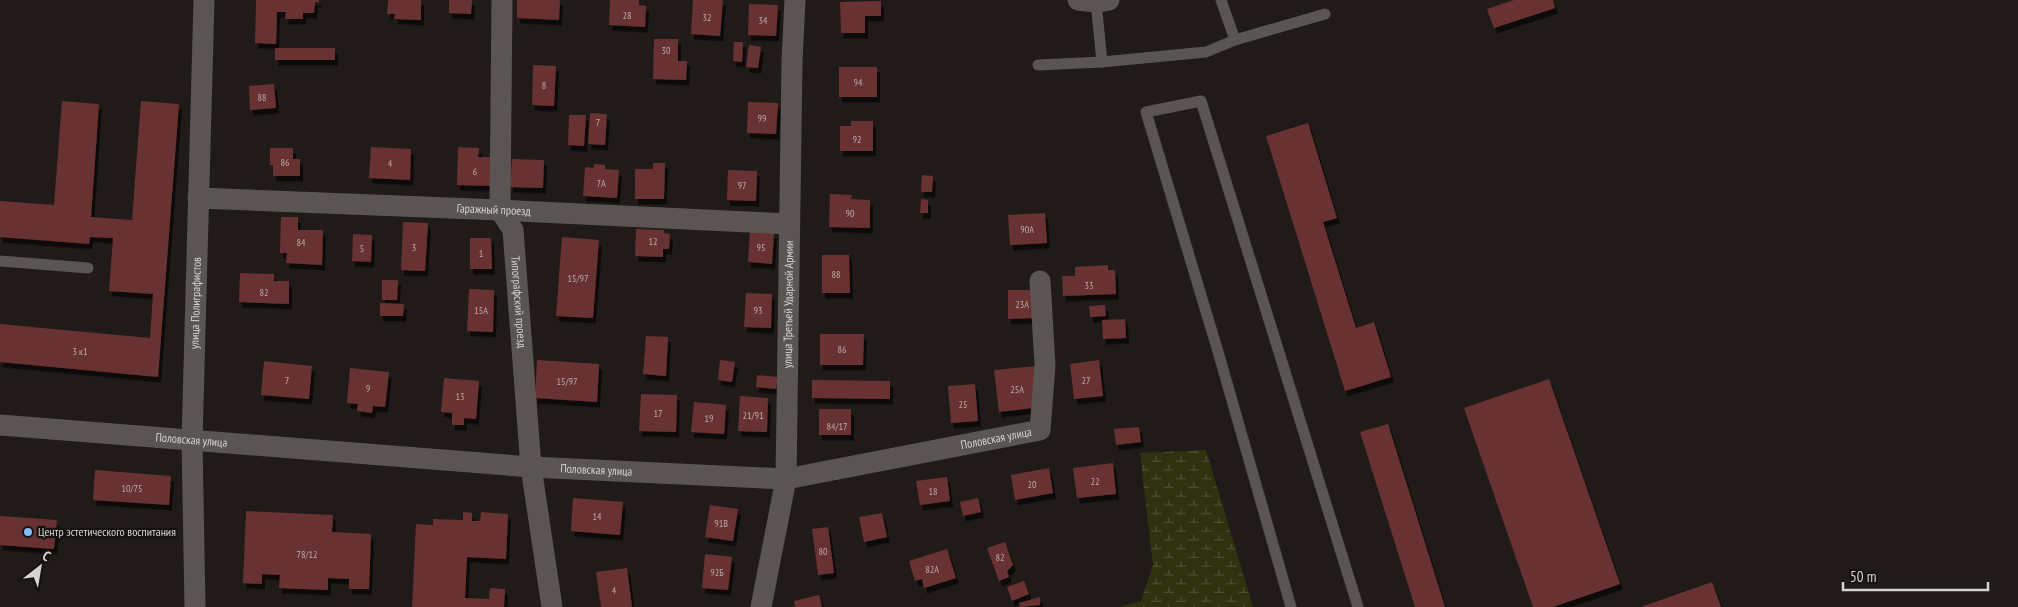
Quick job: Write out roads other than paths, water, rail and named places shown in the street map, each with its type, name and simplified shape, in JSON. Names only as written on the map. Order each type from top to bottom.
[{"type":"street","name":"улица Полиграфистов","points":[[195,607],[192,441],[204,0]]},
{"type":"street","points":[[500,210],[502,0]]},
{"type":"street","name":"улица Третьей Ударной Армии","points":[[761,607],[786,479],[789,224],[795,0]]},
{"type":"street","name":"Гаражный проезд","points":[[198,198],[789,224]]},
{"type":"street","name":"Типографский проезд","points":[[500,210],[513,230],[531,467],[552,607]]},
{"type":"street","name":"Половская улица","points":[[0,425],[531,467],[786,479],[1040,430],[1045,365],[1040,281]]},
{"type":"lane","points":[[1221,0],[1235,40]]},
{"type":"lane","points":[[1094,1],[1102,62]]},
{"type":"lane","points":[[1038,65],[1102,62],[1206,52],[1235,40],[1325,14]]},
{"type":"lane","points":[[1291,607],[1219,355],[1146,112],[1201,101],[1358,607]]},
{"type":"lane","points":[[0,261],[88,268]]},
{"type":"place","name":"Центр эстетического воспитания","points":[[28,532]]}]
